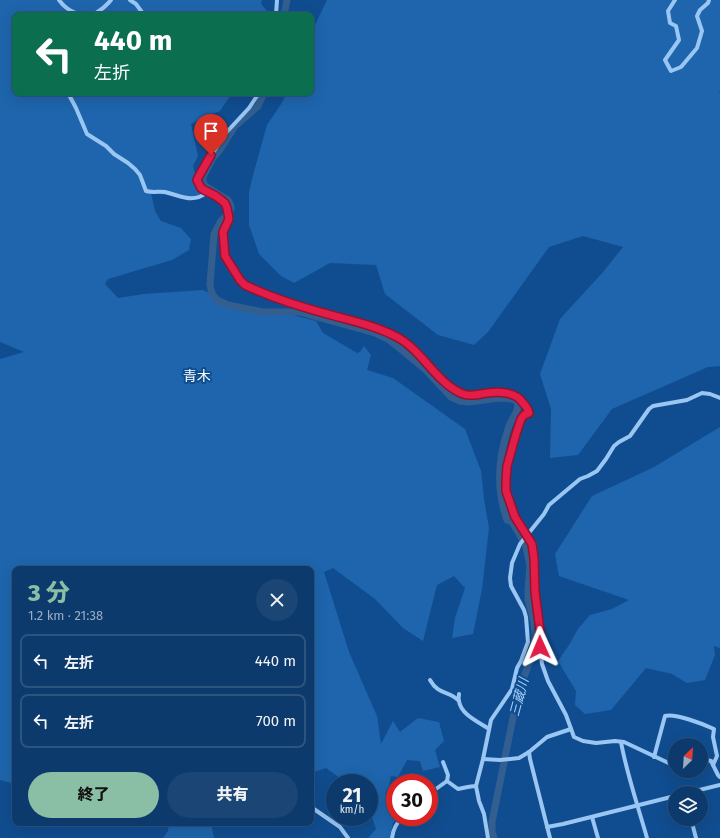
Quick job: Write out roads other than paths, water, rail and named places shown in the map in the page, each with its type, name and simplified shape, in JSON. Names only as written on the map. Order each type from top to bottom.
[{"type":"street","points":[[59,0],[69,10],[74,12]]},
{"type":"street","points":[[97,12],[111,0]]},
{"type":"street","points":[[130,0],[136,4],[142,12]]},
{"type":"street","points":[[276,12],[277,0]]},
{"type":"street","points":[[675,0],[668,11],[670,23],[676,26],[679,40],[666,60],[671,71],[681,67],[697,48],[702,31],[697,16],[709,0]]},
{"type":"street","points":[[70,96],[87,134],[106,146],[114,154],[135,169],[140,175],[146,191],[164,192],[190,199],[196,199],[208,192]]},
{"type":"street","points":[[257,96],[249,108],[224,135],[197,180],[201,188],[216,196],[225,203],[227,208],[229,219],[223,232],[225,256],[240,280],[245,285],[291,304],[376,327],[398,338],[413,349],[445,382],[458,392],[465,395],[478,395],[495,392],[510,394],[522,401],[529,413],[524,415],[521,419],[516,434],[507,466],[506,491],[515,517],[532,544],[535,592],[540,631],[540,647],[542,664],[548,682],[566,715],[574,737],[583,741],[596,743],[615,741],[624,742],[668,763]]},
{"type":"street","points":[[488,838],[484,814],[479,801],[476,786],[493,717],[512,689],[517,668],[528,642],[526,617],[524,610],[511,586],[510,578],[512,563],[520,544],[544,514],[549,505],[580,479],[598,471],[614,446],[630,436],[649,409],[653,406],[687,400],[702,394],[710,394],[720,398]]},
{"type":"street","points":[[430,680],[433,686],[440,692],[455,697],[467,714],[490,729]]},
{"type":"street","points":[[459,694],[459,701]]},
{"type":"street","points":[[654,757],[665,716],[668,715],[698,722],[714,729],[713,737],[718,748],[717,756],[713,765]]},
{"type":"street","points":[[483,759],[500,760],[519,758],[547,737],[571,729]]},
{"type":"street","points":[[621,742],[627,771],[647,838]]},
{"type":"street","points":[[529,752],[550,838]]},
{"type":"street","points":[[708,760],[713,765],[720,777]]},
{"type":"street","points":[[438,788],[447,781],[448,775],[443,762]]},
{"type":"street","points":[[447,781],[458,789],[476,786]]},
{"type":"street","points":[[708,788],[720,785]]},
{"type":"street","points":[[548,827],[668,798]]},
{"type":"street","points":[[314,809],[340,827],[348,838]]},
{"type":"street","points":[[592,817],[598,838]]},
{"type":"street","points":[[392,838],[396,826]]},
{"type":"street","points":[[693,826],[696,838]]},
{"type":"waterway","name":"三蔵川","points":[[285,12],[287,0]]},
{"type":"waterway","name":"三蔵川","points":[[263,96],[258,106],[235,126],[213,158],[202,179],[205,186],[228,200],[231,206],[230,212],[221,221],[214,234],[210,284],[213,295],[217,300],[228,305],[263,312],[299,312],[375,333],[388,339],[426,370],[451,397],[460,401],[468,402],[500,398],[517,401],[517,411],[509,426],[502,449],[500,485],[503,508],[507,520],[512,522],[526,547],[530,566],[528,599],[534,622],[535,636],[533,652],[517,698],[492,822],[492,832],[494,838]]},
{"type":"district","name":"青木","points":[[197,376]]}]
